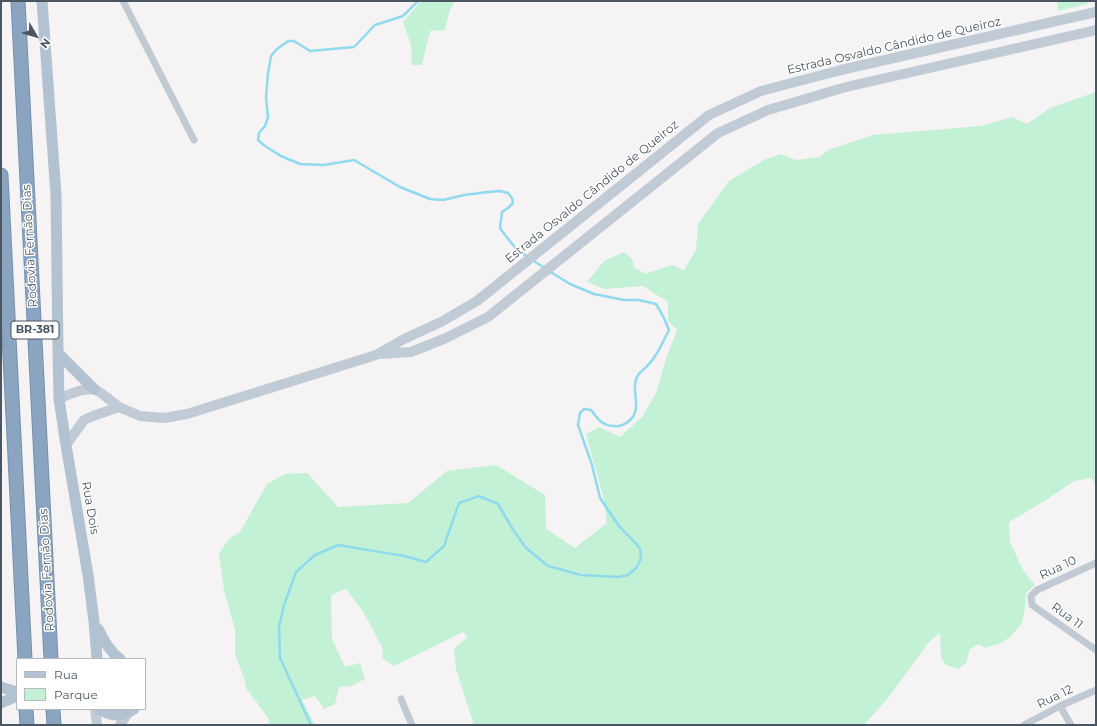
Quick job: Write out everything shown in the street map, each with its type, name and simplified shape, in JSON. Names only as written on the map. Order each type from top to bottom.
[{"type":"highway","name":"Rodovia Fernão Dias","points":[[18,1],[51,658]]},
{"type":"highway","name":"Rodovia Fernão Dias","points":[[1,175],[25,658]]},
{"type":"highway","points":[[26,710],[27,725]]},
{"type":"highway","points":[[53,710],[54,725]]},
{"type":"main road","name":"Rua Dois","points":[[45,1],[56,195],[59,399],[88,576],[97,658]]},
{"type":"main road","name":"Estrada Osvaldo Cândido de Queiroz","points":[[94,389],[119,407],[140,416],[164,418],[187,414],[376,355],[404,339],[441,322],[477,301],[709,115],[761,91],[841,70],[1096,12]]},
{"type":"main road","points":[[376,355],[411,352],[446,338],[488,317],[718,134],[768,110],[846,87],[1096,30]]},
{"type":"main road","points":[[58,353],[94,389]]},
{"type":"main road","points":[[59,399],[82,390],[94,389]]},
{"type":"main road","points":[[66,446],[84,420],[119,407]]},
{"type":"main road","name":"Rua Dois","points":[[94,621],[105,643],[119,658]]},
{"type":"main road","points":[[1,686],[16,692]]},
{"type":"main road","points":[[1,704],[16,696]]},
{"type":"main road","points":[[95,710],[97,725]]},
{"type":"main road","points":[[101,710],[118,716],[131,711]]},
{"type":"main road","points":[[120,725],[131,711]]},
{"type":"street","points":[[123,1],[194,140]]},
{"type":"street","name":"Rua 10","points":[[1031,596],[1037,590],[1096,563]]},
{"type":"street","name":"Rua 11","points":[[1031,596],[1032,605],[1096,650]]},
{"type":"street","name":"Rua 12","points":[[1024,725],[1060,706],[1096,690]]},
{"type":"street","points":[[401,699],[412,725]]},
{"type":"street","points":[[1060,706],[1071,725]]},
{"type":"green space","points":[[421,1],[454,1],[449,13],[445,30],[430,31],[422,65],[412,65],[411,45],[403,22]]},
{"type":"green space","points":[[1057,1],[1089,1],[1087,4],[1058,11]]},
{"type":"green space","points":[[1096,92],[1096,485],[1091,478],[1074,481],[1009,522],[1010,542],[1023,570],[1035,585],[1026,593],[1022,623],[1010,637],[1001,643],[985,648],[979,644],[970,649],[966,663],[958,669],[946,665],[941,657],[940,633],[929,642],[891,694],[863,725],[474,725],[456,669],[454,649],[467,637],[463,632],[394,666],[382,658],[383,649],[364,613],[346,589],[331,595],[332,639],[345,667],[360,663],[365,679],[351,686],[339,687],[335,704],[324,709],[315,696],[302,700],[315,725],[268,725],[269,719],[246,688],[235,654],[235,629],[224,590],[219,554],[228,540],[240,532],[267,484],[285,474],[307,473],[338,507],[408,503],[447,471],[496,465],[545,495],[546,529],[575,548],[607,523],[603,496],[586,434],[599,427],[620,437],[643,416],[656,393],[666,359],[677,330],[668,321],[668,302],[643,286],[604,289],[587,282],[604,261],[624,252],[632,259],[634,267],[645,274],[672,265],[684,270],[696,250],[698,224],[729,181],[764,160],[781,154],[796,160],[820,157],[828,150],[873,135],[981,126],[1012,117],[1027,124],[1050,108]]},
{"type":"waterway","points":[[418,1],[403,16],[375,25],[354,47],[310,51],[294,41],[288,41],[277,49],[271,56],[268,73],[266,98],[268,117],[265,126],[259,133],[258,140],[281,156],[300,164],[324,165],[354,160],[400,187],[430,199],[443,200],[464,195],[500,191],[508,193],[512,198],[513,203],[502,212],[500,228],[517,250],[528,257]]},
{"type":"waterway","points":[[532,260],[545,268]]},
{"type":"waterway","points":[[311,725],[280,658],[279,627],[284,605],[296,572],[315,555],[338,545],[404,556],[426,562],[444,546],[459,503],[479,496],[498,504],[526,548],[548,566],[581,575],[619,577],[628,575],[636,568],[641,559],[640,548],[619,526],[600,498],[592,465],[578,425],[580,413],[584,409],[591,410],[607,425],[619,426],[624,425],[629,421],[635,411],[635,386],[638,375],[655,356],[669,330],[656,304],[639,300],[624,300],[594,294],[570,284],[549,271]]}]
